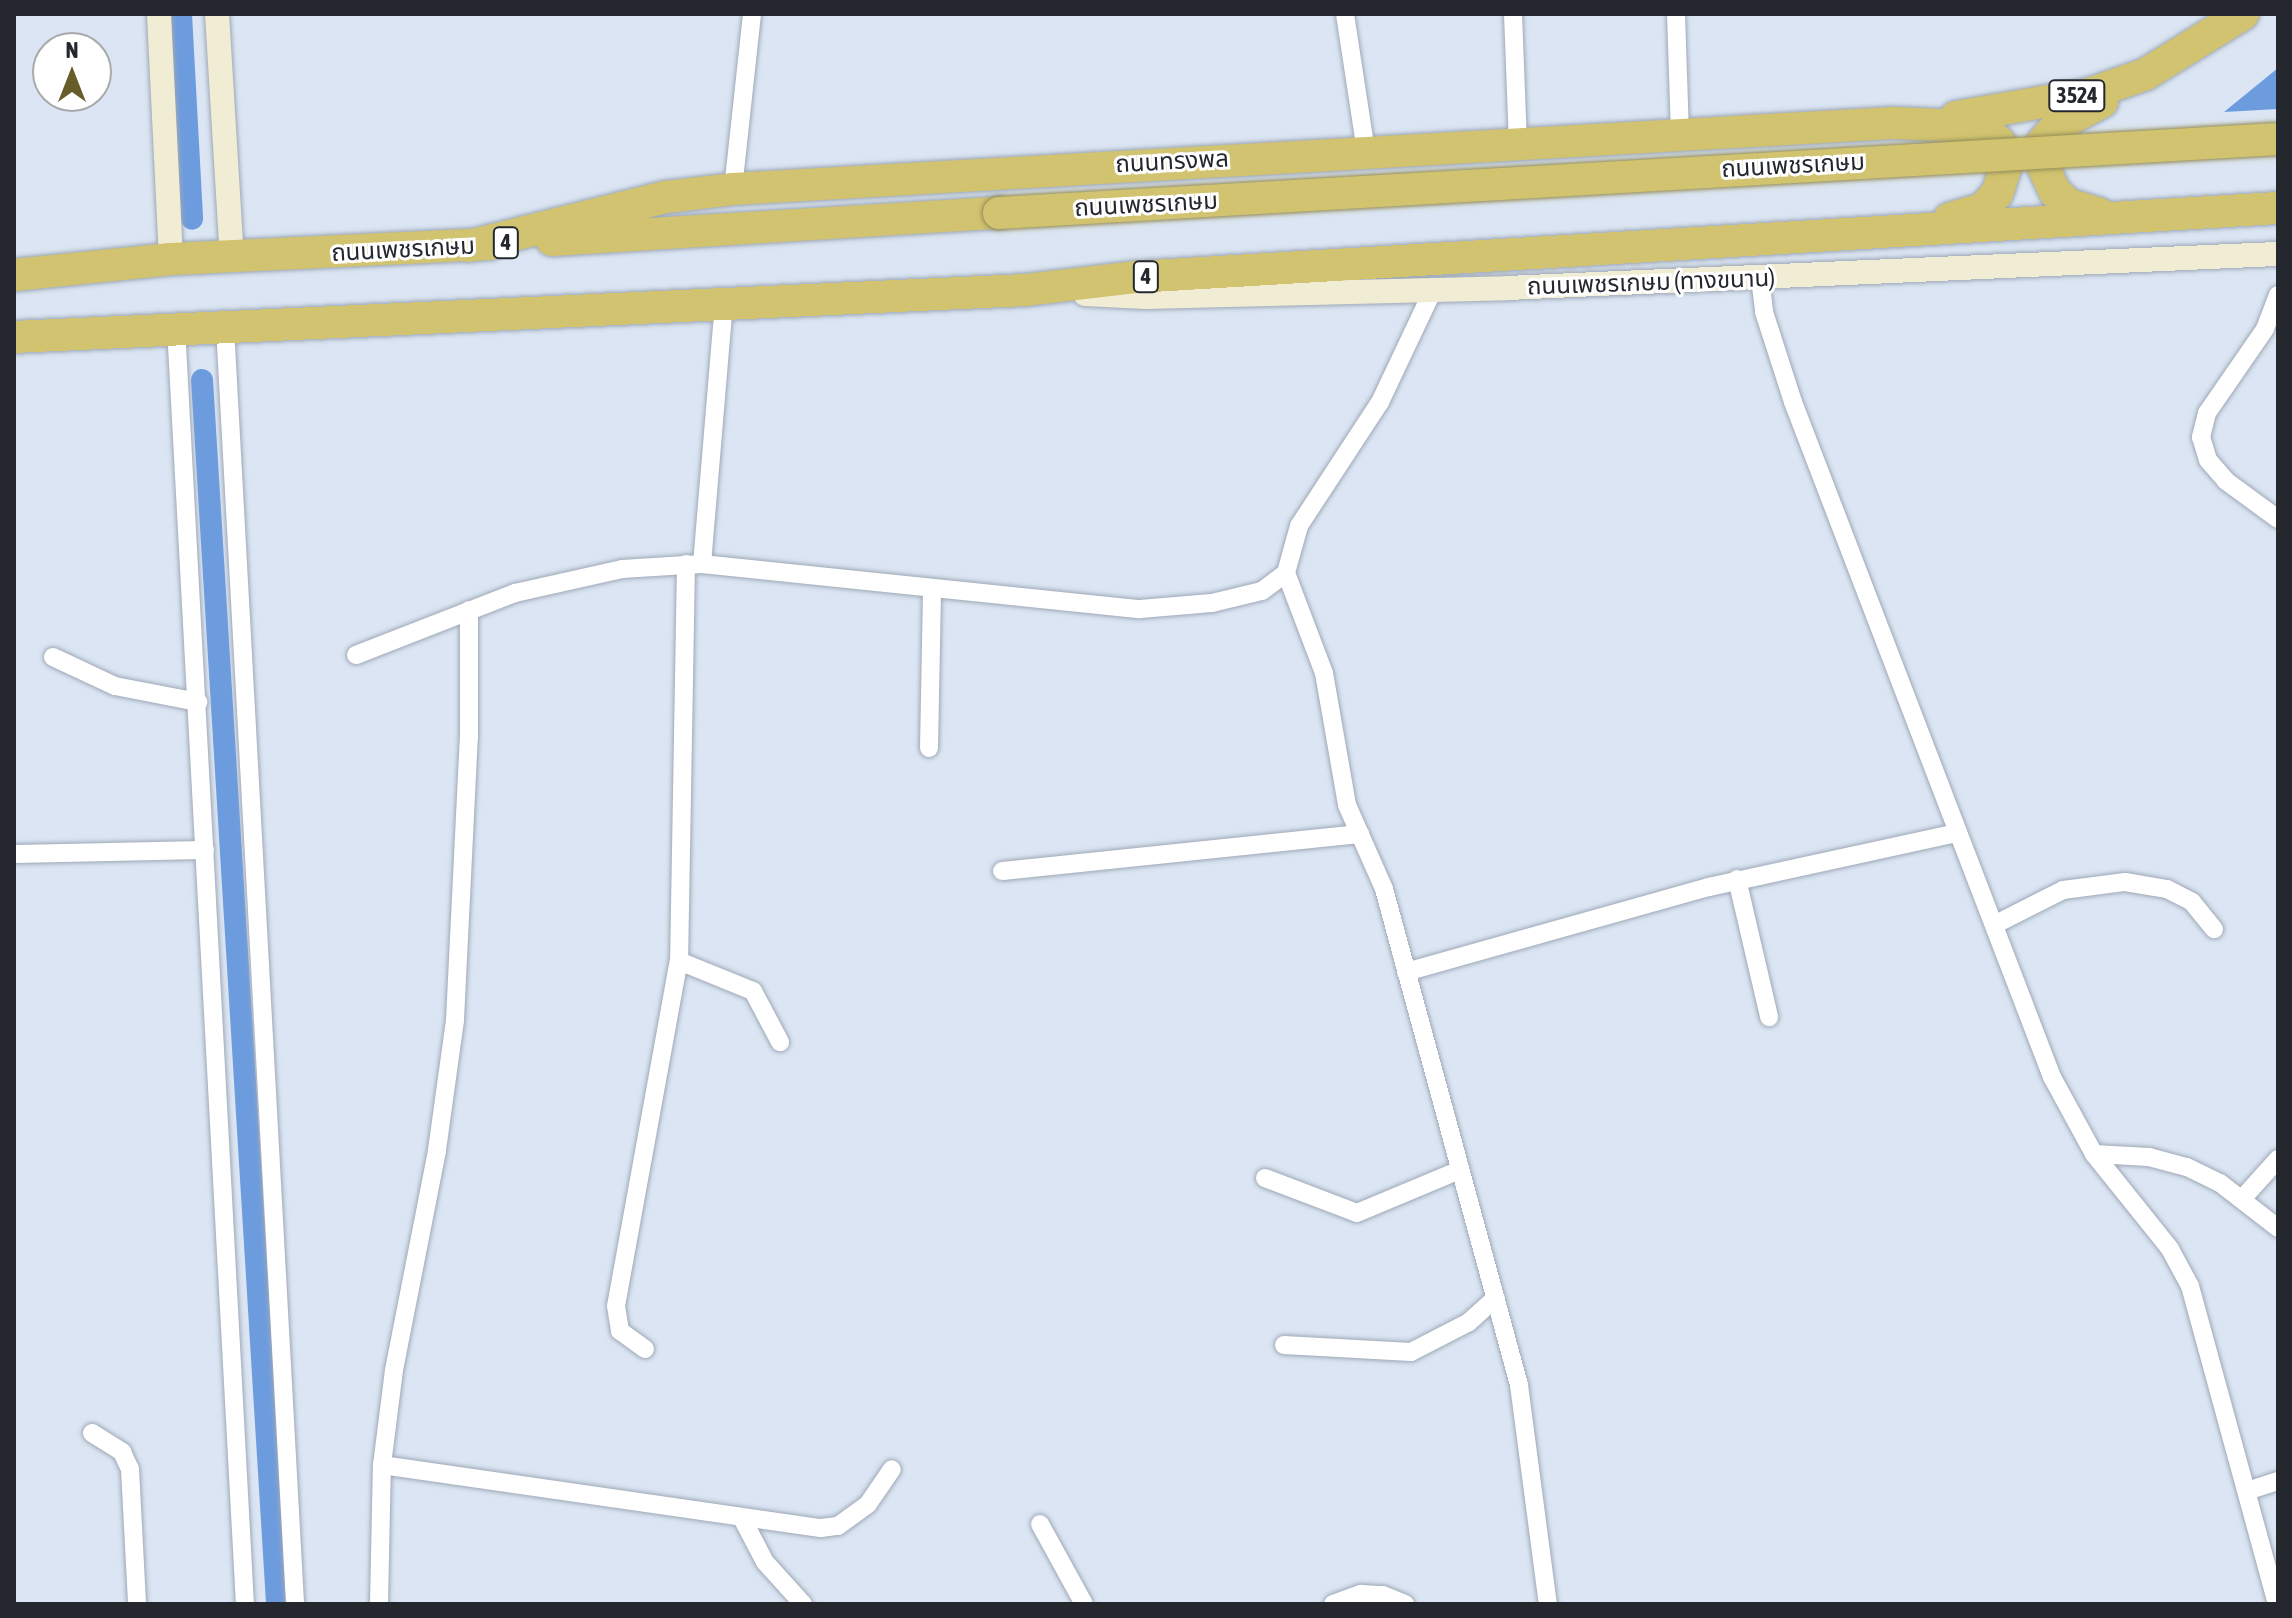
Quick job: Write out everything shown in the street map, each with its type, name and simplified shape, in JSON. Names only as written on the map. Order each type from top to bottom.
[{"type":"highway","name":"ถนนทรงพล","points":[[469,246],[666,197],[733,189],[1518,142],[1887,124],[2008,111],[2089,94],[2146,74],[2243,14]]},
{"type":"highway","points":[[2139,215],[2101,214],[2068,204],[2046,177],[2043,142],[2057,126],[2130,88],[2146,74]]},
{"type":"highway","points":[[1879,234],[1983,209],[2004,180],[2007,163],[1999,142],[1985,129],[1887,124]]},
{"type":"highway","name":"ถนนเพชรเกษม","points":[[14,275],[171,259],[232,259],[469,246],[2278,139]]},
{"type":"highway","name":"4","points":[[14,337],[176,327],[1025,290],[1136,277],[2278,208]]},
{"type":"main road","points":[[159,14],[171,259]]},
{"type":"main road","points":[[217,14],[232,259]]},
{"type":"main road","name":"ถนนเพชรเกษม (ทางขนาน)","points":[[1025,290],[1145,297],[1433,290],[2278,254]]},
{"type":"street","points":[[733,189],[752,14]]},
{"type":"street","points":[[1345,14],[1366,151]]},
{"type":"street","points":[[1513,14],[1518,142]]},
{"type":"street","points":[[1676,14],[1680,134]]},
{"type":"street","points":[[1760,278],[1764,312],[1793,402],[2052,1077],[2094,1154],[2170,1249],[2190,1286],[2247,1491],[2271,1554],[2271,1602]]},
{"type":"street","points":[[1433,290],[1380,402],[1299,526],[1286,573],[1324,673],[1347,805],[1373,854],[1519,1385],[1548,1604]]},
{"type":"street","points":[[2278,295],[2265,329],[2207,413],[2201,437],[2208,460],[2226,481],[2278,519]]},
{"type":"street","points":[[645,1349],[620,1331],[616,1306],[679,961],[694,564],[724,303]]},
{"type":"street","points":[[176,327],[245,1604]]},
{"type":"street","points":[[225,327],[295,1604]]},
{"type":"street","points":[[356,655],[469,610],[559,582],[622,569],[694,564],[1091,608],[1179,607],[1262,591],[1286,573]]},
{"type":"street","points":[[929,748],[932,592]]},
{"type":"street","points":[[379,1604],[382,1465],[455,1020],[469,738],[469,610]]},
{"type":"street","points":[[53,657],[115,686],[198,702]]},
{"type":"street","points":[[1406,972],[1737,879],[1957,833]]},
{"type":"street","points":[[1002,871],[1360,834]]},
{"type":"street","points":[[14,854],[205,850]]},
{"type":"street","points":[[1737,879],[1769,1017]]},
{"type":"street","points":[[1994,925],[2063,890],[2125,882],[2167,889],[2192,902],[2214,929]]},
{"type":"street","points":[[679,961],[753,991],[780,1042]]},
{"type":"street","points":[[2094,1154],[2149,1157],[2187,1167],[2242,1199],[2278,1228]]},
{"type":"street","points":[[2242,1199],[2278,1159]]},
{"type":"street","points":[[1265,1178],[1357,1213],[1460,1170]]},
{"type":"street","points":[[1284,1345],[1411,1352],[1469,1322],[1496,1298]]},
{"type":"street","points":[[92,1433],[122,1452],[130,1469],[137,1604]]},
{"type":"street","points":[[382,1465],[743,1520],[838,1526],[868,1504],[892,1469]]},
{"type":"street","points":[[2247,1491],[2278,1481]]},
{"type":"street","points":[[743,1520],[765,1562],[803,1604]]},
{"type":"street","points":[[1040,1524],[1084,1604]]},
{"type":"street","points":[[1333,1604],[1361,1594],[1383,1595],[1405,1604]]},
{"type":"water","points":[[2278,68],[2278,109],[2224,112]]},
{"type":"waterway","points":[[181,14],[192,219]]},
{"type":"waterway","points":[[202,380],[277,1604]]}]
